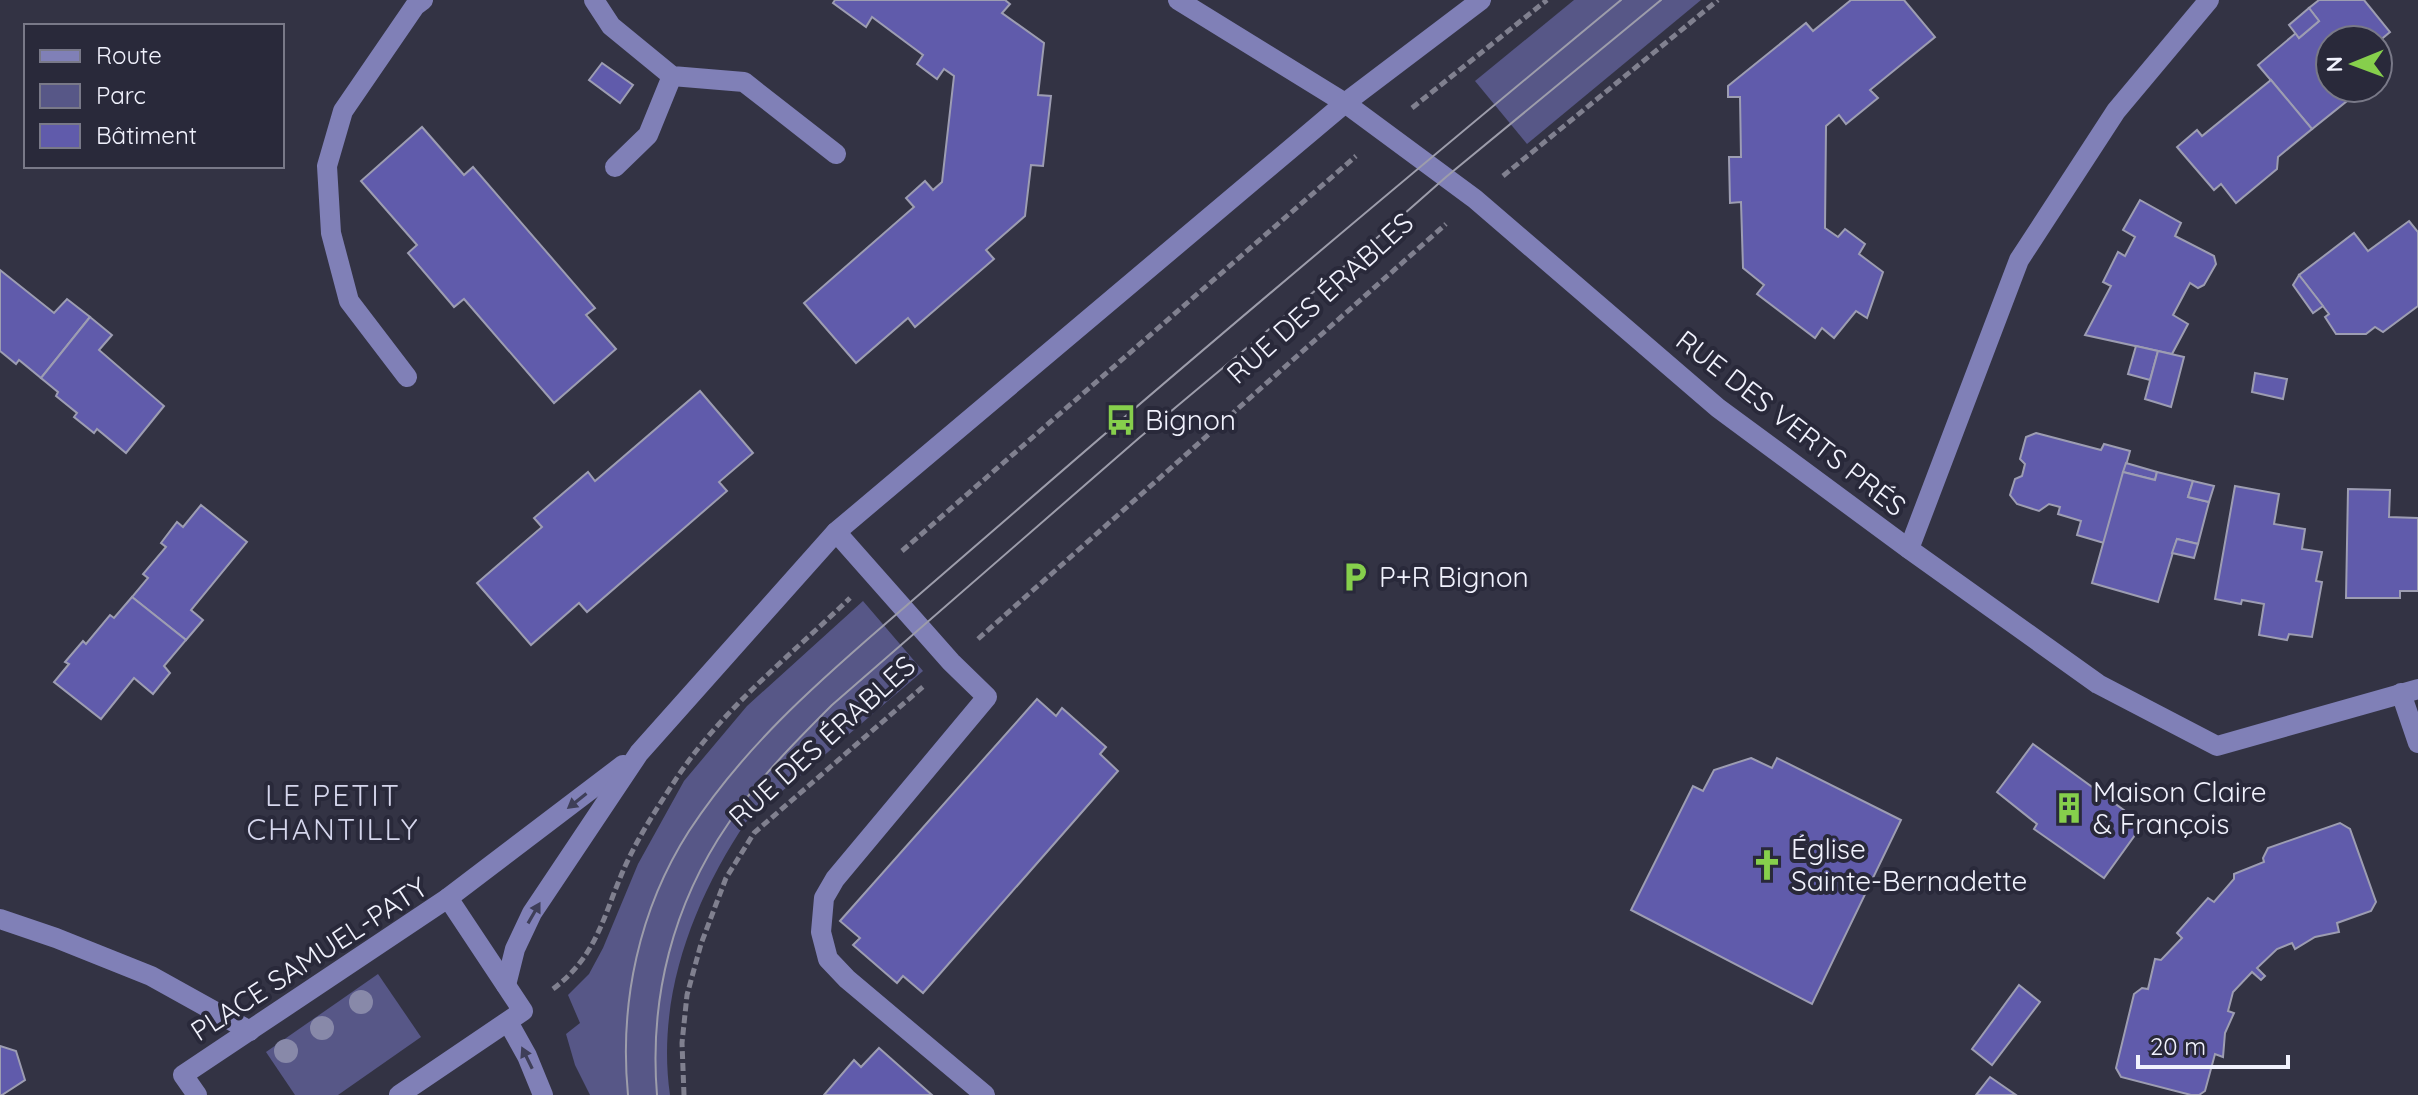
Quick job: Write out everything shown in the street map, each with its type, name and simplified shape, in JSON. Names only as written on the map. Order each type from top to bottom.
[{"type":"street","points":[[407,377],[349,301],[331,233],[327,166],[343,111],[415,6],[423,0]]},
{"type":"street","points":[[594,0],[611,26],[672,76],[744,82],[836,154]]},
{"type":"street","name":"RUE DES VERTS PRÉS","points":[[1178,0],[1345,103],[1384,131],[1475,199],[1718,408],[2098,684],[2217,746],[2410,691]]},
{"type":"street","points":[[506,985],[515,949],[532,913],[639,753],[836,532],[1345,103],[1481,0]]},
{"type":"street","points":[[1909,549],[2019,260],[2116,111],[2209,0]]},
{"type":"street","points":[[615,167],[648,135],[672,76]]},
{"type":"street","name":"RUE DES ÉRABLES","points":[[836,532],[951,662],[987,697],[835,879],[824,898],[821,932],[828,959],[847,979],[985,1095]]},
{"type":"street","points":[[2410,691],[2418,743]]},
{"type":"street","points":[[448,898],[639,753]]},
{"type":"street","name":"PLACE SAMUEL-PATY","points":[[197,1095],[183,1075],[448,898],[506,985],[527,1056],[543,1095]]},
{"type":"street","points":[[0,919],[151,976],[250,1031]]},
{"type":"street","points":[[399,1095],[516,1017]]},
{"type":"path","points":[[516,1017],[558,985],[592,948],[634,849],[678,776],[710,733],[747,695],[874,575],[1384,131],[1547,0]]},
{"type":"path","name":"RUE DES ÉRABLES","points":[[684,1095],[682,1043],[687,995],[716,901],[754,833],[1475,199],[1718,0]]},
{"type":"green space","points":[[1574,0],[1701,0],[1527,144],[1475,81]]},
{"type":"green space","points":[[863,601],[923,671],[746,822],[727,852],[695,918],[674,987],[667,1059],[670,1095],[590,1095],[575,1065],[566,1034],[580,1023],[568,995],[589,974],[603,948],[638,864],[684,781],[747,706]]},
{"type":"green space","points":[[378,974],[421,1037],[338,1095],[295,1095],[266,1052]]},
{"type":"building","points":[[835,0],[1005,0],[1010,4],[1002,13],[1044,43],[1038,95],[1051,96],[1043,166],[1031,165],[1025,216],[986,250],[994,259],[915,327],[908,318],[856,363],[804,303],[914,207],[906,198],[925,181],[933,190],[942,182],[954,76],[944,69],[937,79],[917,64],[923,55],[872,17],[866,27],[833,3]]},
{"type":"building","points":[[1851,0],[1904,0],[1935,37],[1870,90],[1878,98],[1846,124],[1839,115],[1826,126],[1825,228],[1838,237],[1845,229],[1865,244],[1859,254],[1883,272],[1867,318],[1856,311],[1834,338],[1822,328],[1815,338],[1757,294],[1764,285],[1743,268],[1741,202],[1730,203],[1729,157],[1741,157],[1740,97],[1728,97],[1728,86],[1806,23],[1813,31]]},
{"type":"building","points":[[2319,0],[2364,0],[2384,24],[2315,24],[2319,21],[2309,8]]},
{"type":"building","points":[[2309,8],[2319,21],[2299,38],[2289,25]]},
{"type":"building","points":[[2314,25],[2314,104],[2343,104],[2312,129],[2258,65],[2296,33],[2299,38]]},
{"type":"building","points":[[602,63],[633,85],[620,103],[589,80]]},
{"type":"building","points":[[2271,80],[2312,129],[2278,157],[2277,169],[2236,203],[2221,184],[2214,190],[2177,147],[2197,130],[2202,136]]},
{"type":"building","points":[[422,127],[464,175],[473,167],[595,308],[586,315],[616,349],[554,403],[464,299],[454,307],[408,253],[417,245],[361,181]]},
{"type":"building","points":[[2140,200],[2181,223],[2175,236],[2214,256],[2216,264],[2204,285],[2198,288],[2190,283],[2173,315],[2188,324],[2172,354],[2085,335],[2111,286],[2103,282],[2118,252],[2125,256],[2135,237],[2123,230]]},
{"type":"building","points":[[2409,221],[2418,232],[2418,306],[2383,332],[2375,327],[2366,334],[2336,334],[2325,317],[2329,314],[2299,275],[2354,233],[2368,251]]},
{"type":"building","points":[[0,270],[54,313],[67,299],[90,317],[41,378],[19,360],[16,364],[0,351]]},
{"type":"building","points":[[2299,275],[2323,306],[2313,313],[2293,285]]},
{"type":"building","points":[[90,317],[112,335],[99,350],[164,406],[126,453],[97,429],[94,433],[74,417],[77,413],[56,396],[58,392],[41,378]]},
{"type":"building","points":[[2136,346],[2158,351],[2150,380],[2128,374]]},
{"type":"building","points":[[2158,351],[2184,357],[2171,407],[2145,399]]},
{"type":"building","points":[[2255,373],[2287,379],[2283,399],[2252,392]]},
{"type":"building","points":[[700,391],[753,453],[719,482],[727,491],[587,612],[579,603],[531,645],[477,583],[542,527],[534,518],[588,472],[595,481]]},
{"type":"building","points":[[2036,433],[2101,450],[2104,444],[2130,451],[2104,543],[2077,535],[2081,521],[2058,514],[2060,507],[2049,504],[2039,511],[2017,504],[2010,495],[2015,479],[2022,476],[2025,464],[2020,459],[2026,437]]},
{"type":"building","points":[[2126,463],[2157,472],[2155,480],[2123,472]]},
{"type":"building","points":[[2123,472],[2155,480],[2157,472],[2193,481],[2188,497],[2209,502],[2198,544],[2177,539],[2158,602],[2092,583]]},
{"type":"building","points":[[2193,481],[2214,486],[2209,502],[2188,497]]},
{"type":"building","points":[[2235,486],[2279,494],[2274,524],[2305,529],[2302,549],[2322,552],[2316,581],[2322,582],[2312,637],[2289,634],[2287,640],[2259,635],[2264,604],[2215,599]]},
{"type":"building","points":[[2348,489],[2390,490],[2389,517],[2418,518],[2418,591],[2400,591],[2400,598],[2346,598]]},
{"type":"building","points":[[201,505],[247,542],[191,610],[203,620],[186,640],[132,597],[148,578],[143,574],[166,547],[161,543],[177,522],[183,527]]},
{"type":"building","points":[[2177,539],[2198,544],[2194,558],[2172,553]]},
{"type":"building","points":[[132,597],[186,640],[164,666],[170,673],[153,694],[134,678],[101,719],[54,682],[69,664],[65,662],[83,641],[86,644],[110,615],[114,618]]},
{"type":"building","points":[[1037,699],[1056,716],[1062,708],[1106,747],[1100,754],[1118,771],[923,993],[903,976],[897,983],[853,945],[860,938],[840,921]]},
{"type":"building","name":"Maison Claire & François","points":[[2033,744],[2143,824],[2104,878],[2034,829],[2037,824],[1997,792]]},
{"type":"building","name":"Église Sainte-Bernadette","points":[[1751,758],[1772,768],[1777,758],[1901,820],[1812,1004],[1631,910],[1693,786],[1703,791],[1714,770]]},
{"type":"building","points":[[2340,823],[2350,829],[2376,902],[2371,911],[2337,923],[2339,932],[2315,937],[2295,949],[2292,943],[2277,949],[2257,968],[2265,976],[2261,980],[2252,972],[2233,992],[2228,1011],[2234,1013],[2225,1033],[2223,1057],[2215,1054],[2205,1091],[2199,1095],[2121,1077],[2116,1068],[2134,994],[2142,988],[2148,989],[2155,959],[2161,960],[2182,938],[2177,933],[2208,898],[2214,902],[2234,879],[2234,874],[2264,862],[2268,848]]},
{"type":"building","points":[[2019,985],[2040,1002],[1992,1065],[1972,1049]]},
{"type":"building","points":[[0,1046],[16,1051],[25,1080],[2,1095],[0,1095]]},
{"type":"building","points":[[879,1048],[932,1095],[824,1095],[854,1060],[861,1067]]},
{"type":"building","points":[[1990,1077],[2016,1095],[1976,1095]]},
{"type":"tram line","points":[[628,1095],[626,1060],[630,992],[636,958],[657,892],[689,831],[755,747],[830,673],[1092,445],[1621,0]]},
{"type":"tram line","points":[[657,1095],[655,1059],[661,988],[679,919],[693,886],[728,824],[777,762],[832,705],[1139,438],[1446,177],[1661,0]]},
{"type":"place","name":"Bignon","points":[[1121,420]]},
{"type":"place","name":"P+R Bignon","points":[[1355,577]]},
{"type":"place","name":"Maison Claire & François","points":[[2069,808]]},
{"type":"place","name":"Église Sainte-Bernadette","points":[[1767,865]]},
{"type":"district","name":"LE PETIT CHANTILLY","points":[[333,813]]}]
